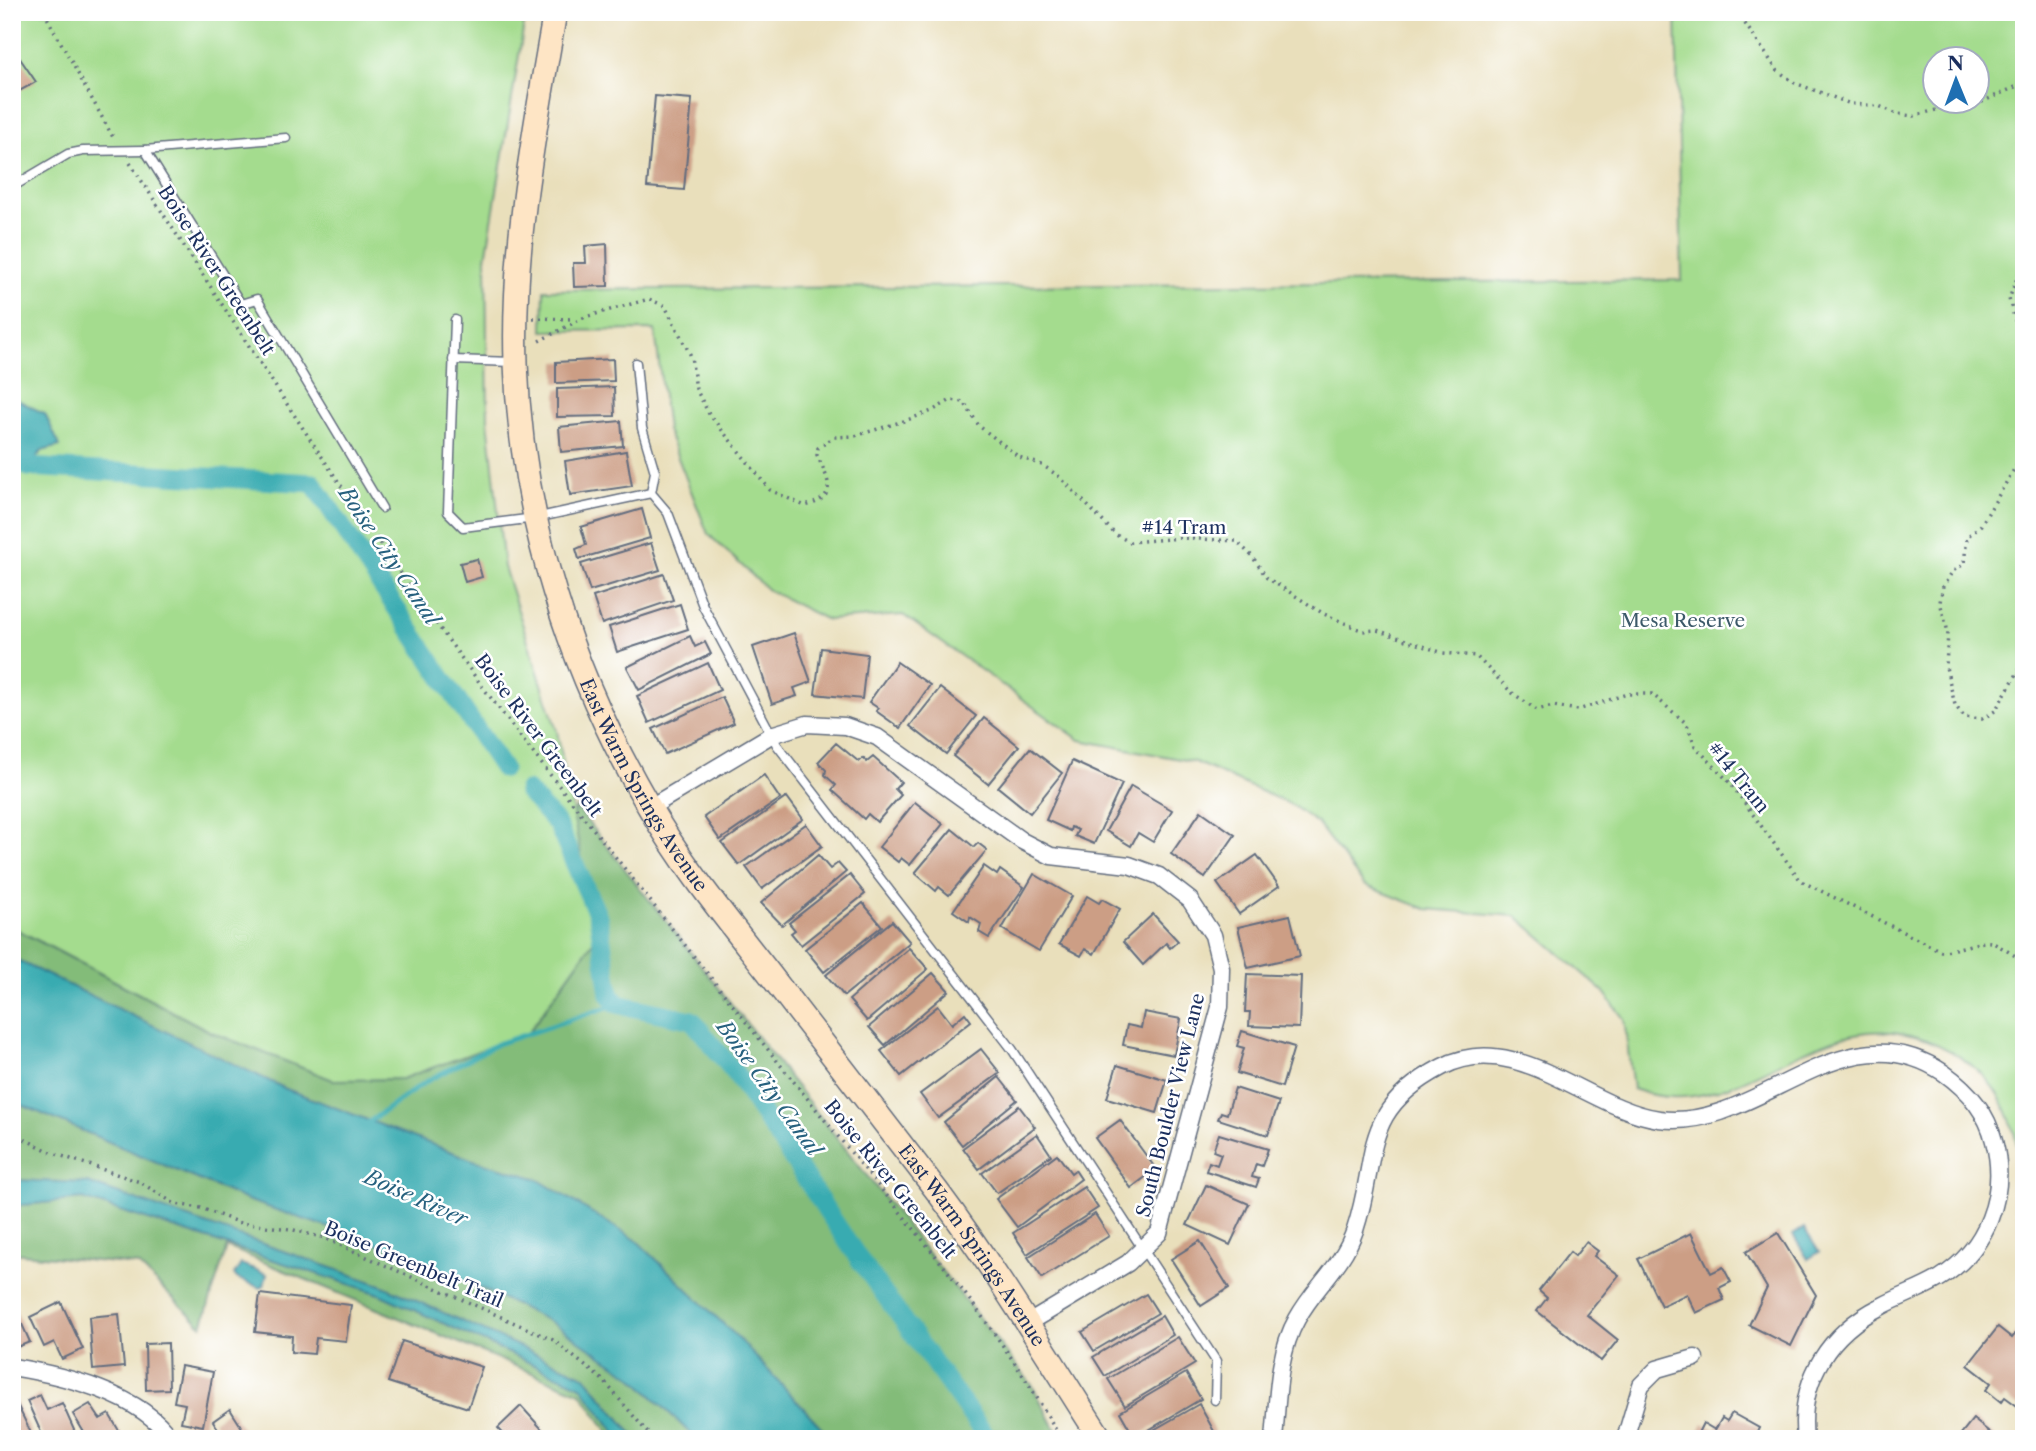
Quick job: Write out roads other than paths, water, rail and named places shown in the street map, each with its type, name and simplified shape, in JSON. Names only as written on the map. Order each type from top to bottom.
[{"type":"street","name":"East Warm Springs Avenue","points":[[555,12],[525,190],[518,263],[516,362],[521,427],[536,518],[558,605],[580,668],[601,720],[649,808],[711,899],[978,1247],[1101,1439]]},
{"type":"street","name":"South Boulder View Lane","points":[[649,808],[771,735],[807,724],[845,726],[877,737],[1021,841],[1051,856],[1129,865],[1159,876],[1190,900],[1213,935],[1221,968],[1220,1007],[1167,1210],[1158,1233],[1144,1250],[1027,1324]]},
{"type":"street","points":[[1274,1439],[1284,1352],[1296,1320],[1340,1263],[1356,1227],[1372,1145],[1386,1113],[1412,1085],[1445,1065],[1476,1058],[1503,1058],[1531,1066],[1640,1115],[1688,1119],[1735,1104],[1816,1067],[1853,1055],[1885,1053],[1909,1056],[1933,1066],[1955,1081],[1972,1098],[1987,1122],[1998,1162],[1999,1187],[1994,1211],[1975,1248],[1943,1276],[1849,1325],[1826,1349],[1812,1374],[1805,1409],[1805,1439]]},
{"type":"street","points":[[1625,1439],[1641,1385],[1657,1369],[1695,1357]]},
{"type":"street","points":[[12,1367],[52,1374],[102,1391],[152,1416],[171,1439]]},
{"type":"lane","points":[[12,187],[68,154],[121,148],[145,150],[286,138]]},
{"type":"lane","points":[[145,150],[241,304],[257,299],[382,508]]},
{"type":"lane","points":[[455,320],[448,512],[464,527],[536,518],[652,493]]},
{"type":"lane","points":[[453,359],[516,362]]},
{"type":"lane","points":[[636,363],[642,428],[655,471],[652,493],[668,513],[703,606],[771,735],[1012,1049],[1216,1361],[1215,1400]]},
{"type":"water","points":[[12,397],[45,414],[60,446],[42,451],[28,467],[12,467]]},
{"type":"water","name":"Boise River","points":[[12,958],[286,1089],[473,1160],[535,1178],[636,1240],[740,1340],[832,1439],[696,1439],[633,1377],[553,1323],[416,1257],[247,1200],[12,1101]]},
{"type":"water","points":[[12,1180],[87,1183],[381,1285],[585,1376],[636,1439],[620,1439],[581,1386],[377,1293],[83,1199],[12,1206]]},
{"type":"water","points":[[1804,1228],[1819,1252],[1808,1259],[1793,1235]]},
{"type":"water","points":[[241,1264],[267,1274],[264,1286],[261,1288],[238,1279],[234,1275]]},
{"type":"waterway","name":"Boise City Canal","points":[[12,455],[28,467],[313,483],[503,769]]},
{"type":"waterway","name":"Boise City Canal","points":[[527,791],[557,824],[598,916],[610,994],[617,1004],[692,1020],[736,1074],[861,1262],[988,1439]]},
{"type":"waterway","points":[[369,1122],[427,1081],[497,1044],[617,1004]]},
{"type":"park label","name":"Mesa Reserve","points":[[1683,620]]}]
